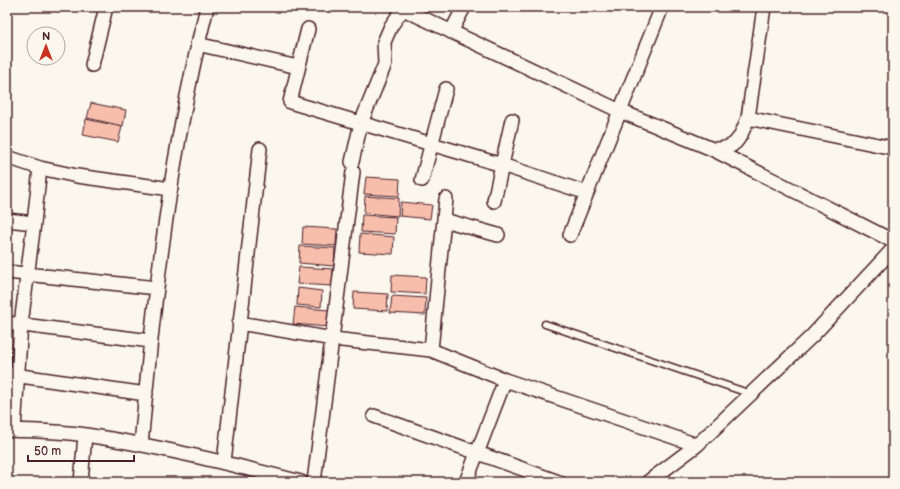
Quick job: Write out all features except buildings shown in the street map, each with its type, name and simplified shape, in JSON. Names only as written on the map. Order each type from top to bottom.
[{"type":"street","points":[[92,65],[106,7]]},
{"type":"street","points":[[140,445],[157,288],[176,152],[207,7]]},
{"type":"street","points":[[451,32],[464,7]]},
{"type":"street","points":[[570,235],[662,7]]},
{"type":"street","points":[[712,149],[730,148],[735,143],[748,118],[764,7]]},
{"type":"street","points":[[314,482],[333,339],[352,167],[362,123],[385,64],[384,42],[401,8],[620,111],[712,149],[893,241]]},
{"type":"street","points":[[308,29],[290,102],[502,165],[587,193]]},
{"type":"street","points":[[198,44],[298,67]]},
{"type":"street","points":[[422,180],[446,89]]},
{"type":"street","points":[[748,118],[893,148]]},
{"type":"street","points":[[494,201],[512,120]]},
{"type":"street","points":[[224,462],[260,149]]},
{"type":"street","points":[[7,157],[40,168],[77,176],[171,189]]},
{"type":"street","points":[[40,168],[28,274],[12,375],[10,430],[85,435],[224,462],[301,482]]},
{"type":"street","points":[[431,350],[446,199]]},
{"type":"street","points":[[7,220],[34,223]]},
{"type":"street","points":[[444,220],[498,235]]},
{"type":"street","points":[[648,482],[697,445],[812,336],[893,249]]},
{"type":"street","points":[[7,272],[157,288]]},
{"type":"street","points":[[7,323],[151,341]]},
{"type":"street","points":[[240,323],[333,339],[431,350],[505,380],[697,445]]},
{"type":"street","points":[[12,375],[146,394]]},
{"type":"street","points":[[466,482],[505,380]]},
{"type":"street","points":[[374,416],[559,482]]},
{"type":"street","points":[[81,482],[85,435]]},
{"type":"lane","points":[[545,324],[751,394]]}]
